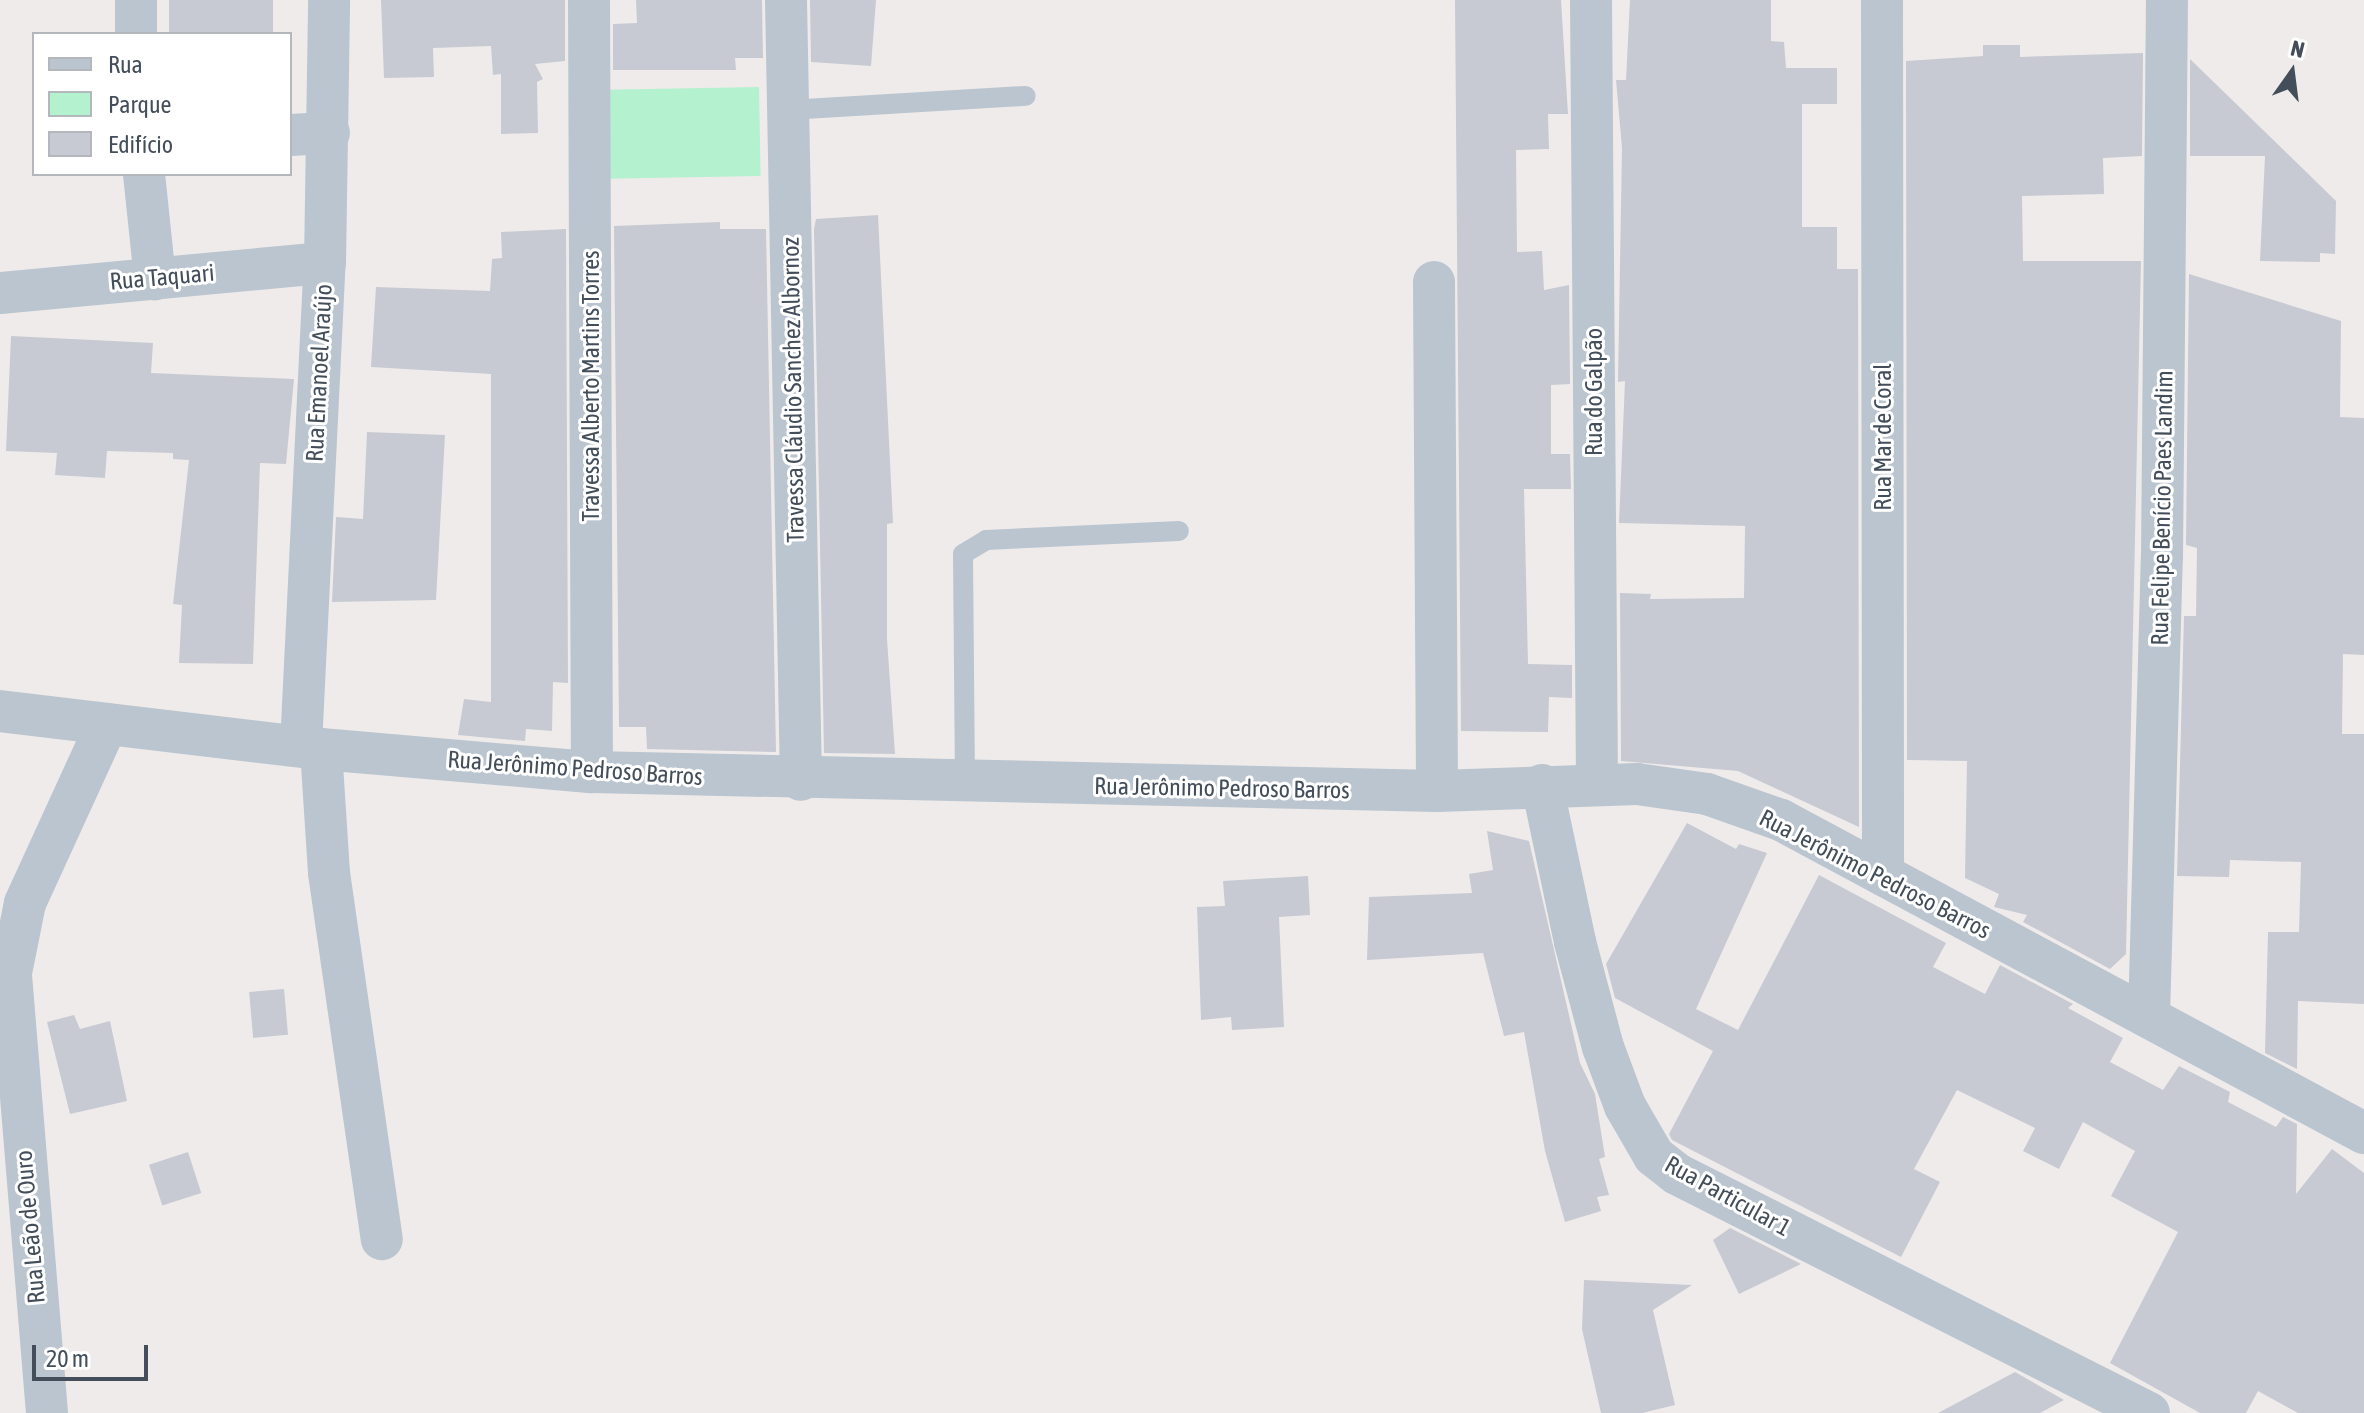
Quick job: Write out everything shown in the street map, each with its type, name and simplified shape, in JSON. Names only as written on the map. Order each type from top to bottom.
[{"type":"street","points":[[136,0],[136,32]]},
{"type":"street","name":"Rua Emanoel Araújo","points":[[329,0],[310,134],[325,263],[311,748],[382,1239]]},
{"type":"street","name":"Travessa Alberto Martins Torres","points":[[589,0],[592,772]]},
{"type":"street","name":"Travessa Cláudio Sanchez Albornoz","points":[[786,0],[801,780]]},
{"type":"street","name":"Rua do Galpão","points":[[1591,0],[1597,784]]},
{"type":"street","name":"Rua Mar de Coral","points":[[1882,0],[1883,875]]},
{"type":"street","name":"Rua Felipe Benício Paes Landim","points":[[2149,1017],[2162,557],[2167,0]]},
{"type":"street","points":[[144,176],[155,279]]},
{"type":"street","name":"Rua Taquari","points":[[0,293],[325,263]]},
{"type":"street","points":[[1434,282],[1437,791]]},
{"type":"street","name":"Rua Jerônimo Pedroso Barros","points":[[0,711],[311,748],[592,772],[965,784],[1437,791],[1637,784],[1707,794],[1781,820],[2364,1133]]},
{"type":"street","name":"Rua Leão de Ouro","points":[[47,1413],[11,973],[25,903],[107,724]]},
{"type":"street","name":"Rua Particular 1","points":[[1542,785],[1575,942],[1603,1047],[1625,1106],[1654,1156],[1677,1174],[2149,1413]]},
{"type":"lane","points":[[788,110],[1026,96]]},
{"type":"lane","points":[[965,784],[963,554],[986,540],[1179,531]]},
{"type":"green space","points":[[759,87],[761,176],[606,179],[604,90]]},
{"type":"building","points":[[169,0],[273,0],[273,32],[169,32]]},
{"type":"building","points":[[381,0],[565,0],[565,61],[535,64],[543,79],[537,82],[538,133],[501,134],[501,74],[493,75],[491,46],[433,48],[434,77],[384,78]]},
{"type":"building","points":[[636,0],[762,0],[763,58],[735,58],[736,70],[613,70],[613,24],[637,23]]},
{"type":"building","points":[[810,0],[876,0],[871,66],[811,62]]},
{"type":"building","points":[[1455,0],[1561,0],[1568,114],[1548,114],[1549,149],[1516,150],[1517,252],[1542,251],[1544,290],[1569,285],[1570,384],[1551,385],[1551,454],[1570,454],[1571,489],[1524,489],[1528,664],[1572,665],[1572,698],[1549,697],[1548,732],[1461,731]]},
{"type":"building","points":[[1630,0],[1771,0],[1771,41],[1784,42],[1786,68],[1837,68],[1837,104],[1802,104],[1802,227],[1837,227],[1837,269],[1858,269],[1859,827],[1738,771],[1621,761],[1620,593],[1651,594],[1650,599],[1744,598],[1745,526],[1619,523],[1625,381],[1618,382],[1622,148],[1616,80],[1626,80]]},
{"type":"building","points":[[1983,45],[2020,45],[2020,57],[2143,53],[2142,156],[2103,158],[2104,194],[2022,196],[2023,261],[2141,261],[2126,954],[2110,969],[2023,922],[2027,915],[1994,907],[1999,894],[1965,878],[1967,761],[1907,760],[1906,61],[1983,56]]},
{"type":"building","points":[[2190,59],[2336,201],[2335,254],[2320,253],[2320,262],[2260,261],[2265,156],[2190,156]]},
{"type":"building","points":[[878,215],[893,523],[887,524],[887,639],[895,754],[824,753],[814,229],[816,219]]},
{"type":"building","points":[[720,222],[720,229],[766,229],[776,752],[647,749],[646,727],[619,727],[614,226]]},
{"type":"building","points":[[566,229],[568,683],[553,682],[552,731],[526,729],[525,741],[458,735],[464,699],[491,702],[491,374],[371,367],[376,287],[490,291],[492,259],[502,258],[501,232]]},
{"type":"building","points":[[2189,274],[2341,321],[2340,417],[2364,418],[2364,655],[2343,654],[2342,734],[2364,734],[2364,1004],[2298,1001],[2297,1069],[2265,1053],[2268,932],[2299,932],[2301,862],[2230,860],[2229,877],[2177,876],[2184,616],[2196,616],[2197,548],[2186,545]]},
{"type":"building","points":[[11,336],[153,343],[151,373],[294,379],[286,464],[260,463],[253,664],[179,663],[182,605],[173,604],[189,460],[173,459],[173,453],[107,451],[105,478],[55,475],[57,453],[6,451]]},
{"type":"building","points":[[367,432],[445,435],[436,600],[332,602],[336,517],[363,519]]},
{"type":"building","points":[[1687,823],[1736,849],[1739,844],[1767,853],[1696,1009],[1738,1030],[1819,875],[1946,943],[1933,967],[1985,994],[2000,965],[2073,1004],[2068,1008],[2123,1038],[2110,1062],[2163,1090],[2179,1066],[2230,1092],[2228,1102],[2276,1127],[2283,1117],[2297,1124],[2296,1194],[2332,1149],[2364,1173],[2364,1413],[2298,1413],[2258,1391],[2246,1413],[2200,1413],[2110,1363],[2178,1232],[2111,1196],[2135,1151],[2083,1122],[2059,1169],[2023,1151],[2035,1128],[1957,1090],[1914,1169],[1940,1182],[1901,1257],[1672,1140],[1669,1134],[1713,1051],[1615,998],[1606,964]]},
{"type":"building","points":[[1487,831],[1529,841],[1580,1063],[1595,1094],[1605,1157],[1599,1159],[1609,1195],[1597,1197],[1601,1211],[1565,1222],[1545,1151],[1524,1032],[1504,1036],[1483,953],[1367,960],[1369,897],[1472,893],[1469,874],[1493,870]]},
{"type":"building","points":[[1308,876],[1310,915],[1279,917],[1284,1027],[1232,1030],[1231,1017],[1201,1020],[1197,907],[1225,906],[1223,881]]},
{"type":"building","points":[[284,989],[288,1035],[253,1038],[249,992]]},
{"type":"building","points":[[74,1015],[80,1029],[110,1021],[127,1101],[70,1114],[47,1022]]},
{"type":"building","points":[[188,1152],[201,1193],[162,1206],[149,1165]]},
{"type":"building","points":[[1730,1228],[1801,1264],[1739,1294],[1713,1240]]},
{"type":"building","points":[[1584,1280],[1692,1285],[1653,1310],[1675,1405],[1642,1413],[1601,1413],[1582,1329]]},
{"type":"building","points":[[2015,1372],[2064,1400],[2040,1413],[1938,1413]]}]
